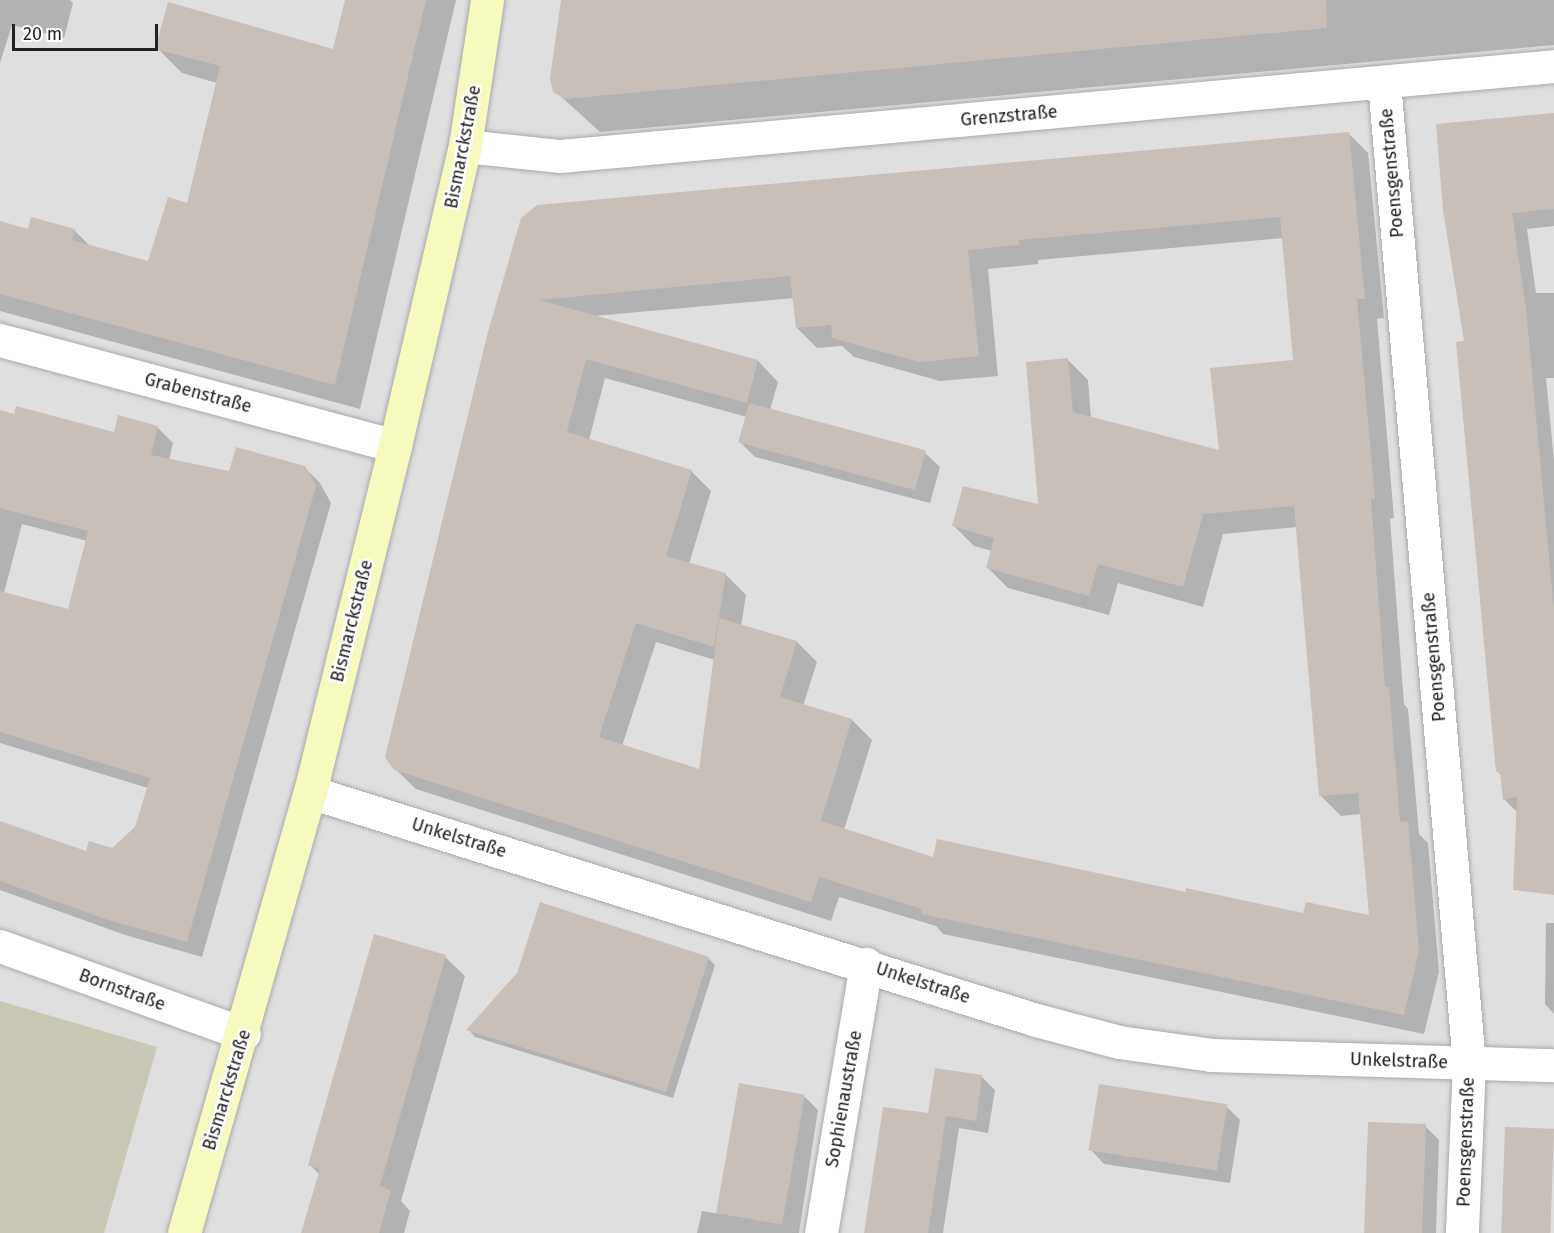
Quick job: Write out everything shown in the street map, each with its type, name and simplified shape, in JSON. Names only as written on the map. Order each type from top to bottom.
[{"type":"main road","name":"Bismarckstraße","points":[[184,1233],[244,1034],[310,792],[395,446],[465,147],[487,0]]},
{"type":"street","name":"Grenzstraße","points":[[465,147],[560,156],[1554,66]]},
{"type":"street","name":"Poensgenstraße","points":[[1384,82],[1469,1063],[1462,1233]]},
{"type":"street","name":"Grabenstraße","points":[[0,340],[395,446]]},
{"type":"street","name":"Unkelstraße","points":[[310,792],[866,964],[1036,1020],[1119,1042],[1211,1055],[1554,1065]]},
{"type":"street","name":"Bornstraße","points":[[0,946],[244,1034]]},
{"type":"street","name":"Sophienaustraße","points":[[821,1233],[866,964]]},
{"type":"shaded area","points":[[0,0],[1554,0],[1554,1233],[0,1233]]},
{"type":"shaded area","points":[[0,1001],[157,1047],[104,1233],[0,1233]]},
{"type":"building","points":[[345,0],[426,0],[335,385],[0,294],[0,221],[28,229],[31,217],[75,229],[72,240],[148,261],[168,197],[187,203],[220,66],[155,49],[168,2],[333,49]]},
{"type":"building","points":[[561,0],[1326,0],[1327,28],[565,99],[553,92],[550,78]]},
{"type":"building","points":[[1554,113],[1554,209],[1512,213],[1526,308],[1554,610],[1554,895],[1513,890],[1517,796],[1503,800],[1500,772],[1496,772],[1456,342],[1464,341],[1443,210],[1436,124]]},
{"type":"building","points":[[1349,132],[1365,299],[1357,299],[1375,499],[1371,499],[1385,687],[1389,687],[1400,822],[1408,821],[1419,951],[1404,1015],[921,914],[922,909],[819,877],[811,902],[394,770],[385,757],[488,332],[521,218],[537,205]],"holes":[[[1280,217],[1293,360],[1210,368],[1219,450],[1073,412],[1068,358],[1026,362],[1038,504],[963,486],[952,526],[994,538],[986,568],[1089,596],[1098,564],[1183,587],[1203,514],[1294,506],[1319,796],[1358,793],[1369,915],[1306,902],[1303,913],[1186,888],[1186,892],[937,839],[933,857],[821,821],[852,719],[780,697],[797,641],[719,618],[699,769],[599,737],[636,623],[714,647],[726,573],[666,556],[692,470],[567,432],[586,359],[747,403],[758,360],[539,300],[790,276],[796,328],[831,325],[832,338],[919,362],[979,356],[968,250],[1019,245],[1019,240]]]},
{"type":"building","points":[[749,403],[926,450],[915,490],[738,443]]},
{"type":"building","points":[[16,406],[114,432],[118,415],[158,426],[151,455],[229,471],[236,447],[305,466],[316,486],[187,942],[108,920],[0,881],[0,821],[86,851],[89,841],[112,848],[135,827],[150,778],[0,732],[0,591],[68,609],[88,531],[0,508],[0,410],[14,414]]},
{"type":"building","points":[[540,902],[709,957],[666,1092],[466,1030],[517,973]]},
{"type":"building","points":[[374,934],[446,955],[380,1186],[391,1190],[379,1233],[301,1233],[320,1169],[308,1165]]},
{"type":"building","points":[[935,1068],[982,1075],[976,1121],[946,1116],[928,1233],[864,1233],[883,1107],[928,1113]]},
{"type":"building","points":[[739,1083],[805,1095],[782,1225],[716,1213]]},
{"type":"building","points":[[1099,1084],[1227,1104],[1217,1171],[1089,1150]]},
{"type":"building","points":[[1368,1122],[1426,1124],[1422,1233],[1364,1233]]},
{"type":"building","points":[[1505,1127],[1554,1129],[1550,1233],[1501,1233]]}]
